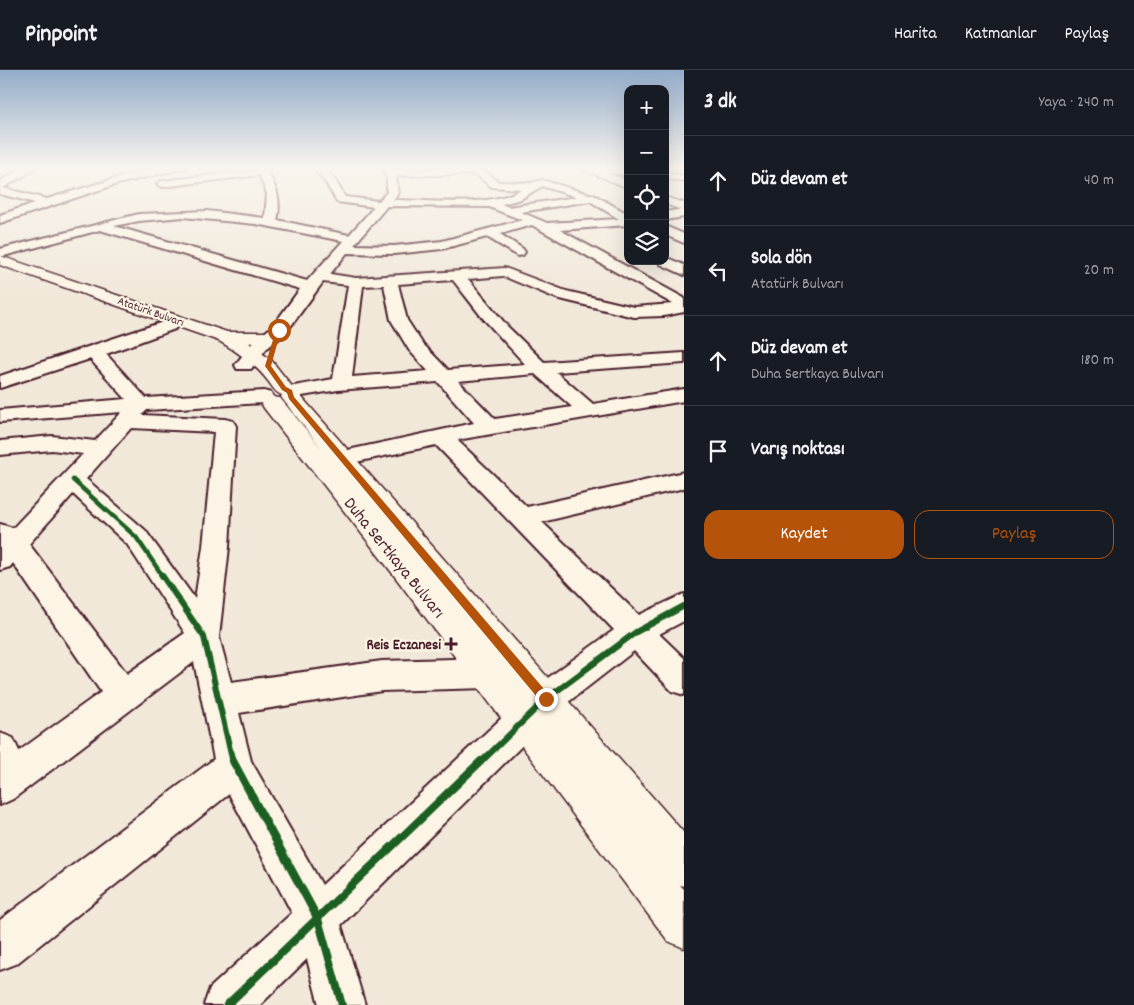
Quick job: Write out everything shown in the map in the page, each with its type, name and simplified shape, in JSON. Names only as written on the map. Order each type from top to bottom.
[{"type":"main road","name":"Atatürk Bulvarı","points":[[0,259],[225,337],[249,359],[268,366],[278,395]]},
{"type":"main road","name":"Duha Sertkaya Bulvarı","points":[[0,269],[169,325],[249,359],[487,673],[535,710],[684,865]]},
{"type":"main road","points":[[225,337],[256,338],[274,333],[268,366]]},
{"type":"main road","name":"Duha Sertkaya Bulvarı","points":[[278,395],[342,458],[535,710],[684,925]]},
{"type":"street","points":[[0,219],[25,211]]},
{"type":"street","points":[[160,211],[160,215]]},
{"type":"street","points":[[270,223],[274,211]]},
{"type":"street","points":[[249,359],[274,333],[315,282],[377,211]]},
{"type":"street","points":[[507,211],[539,224],[684,305]]},
{"type":"street","points":[[613,211],[624,218]]},
{"type":"street","points":[[669,215],[684,213]]},
{"type":"street","points":[[0,253],[124,220],[160,215],[217,217],[270,223],[348,244],[394,250],[442,245],[490,233],[539,224],[610,224],[624,221]]},
{"type":"street","points":[[610,224],[624,233]]},
{"type":"street","points":[[100,226],[315,282],[390,280],[462,267],[505,272],[561,295],[634,312],[664,311],[684,305]]},
{"type":"street","points":[[669,232],[684,239]]},
{"type":"street","points":[[490,233],[518,252]]},
{"type":"street","points":[[442,245],[462,267],[483,311],[536,367],[588,410]]},
{"type":"street","points":[[0,259],[17,250]]},
{"type":"street","points":[[669,263],[684,271]]},
{"type":"street","points":[[390,280],[399,320],[415,346],[490,427]]},
{"type":"street","points":[[342,382],[356,282]]},
{"type":"street","points":[[0,382],[94,352],[169,325]]},
{"type":"street","points":[[94,352],[133,412],[225,426],[216,547],[204,637],[234,767],[318,919],[342,1005]]},
{"type":"street","points":[[0,416],[133,412],[278,395],[342,382],[684,358]]},
{"type":"street","points":[[342,458],[490,427],[684,395]]},
{"type":"street","points":[[123,696],[5,545],[73,480],[133,412]]},
{"type":"street","points":[[441,437],[684,680]]},
{"type":"street","points":[[0,448],[52,443],[101,449]]},
{"type":"street","points":[[73,480],[136,537],[204,637]]},
{"type":"street","points":[[523,517],[684,480]]},
{"type":"street","points":[[227,1005],[535,710],[636,632],[684,606]]},
{"type":"street","points":[[4,771],[123,696],[204,637]]},
{"type":"street","points":[[218,700],[382,676],[487,673]]},
{"type":"street","points":[[0,948],[234,767]]},
{"type":"cycle path","points":[[73,480],[136,537],[204,637],[234,767],[318,919],[342,1005]]},
{"type":"cycle path","points":[[227,1005],[546,699],[636,632],[684,606]]},
{"type":"place","name":"Reis Eczanesi","points":[[451,644]]},
{"type":"route","points":[[279,330],[271,349],[268,366],[284,389],[290,392],[291,398],[546,699]]}]
